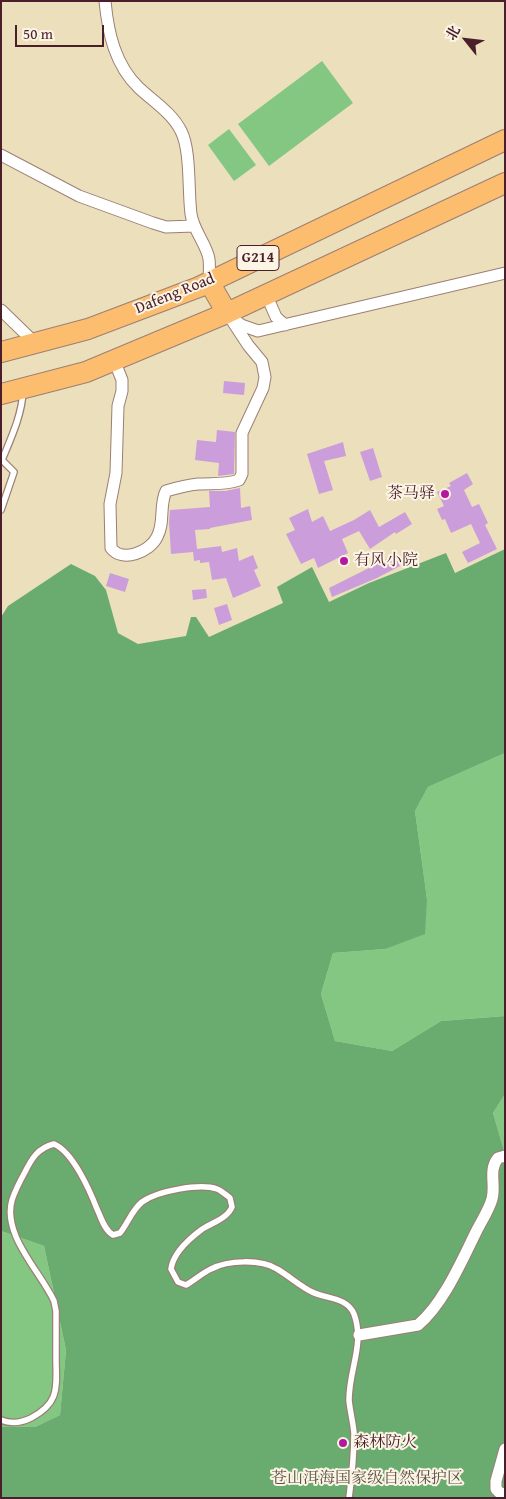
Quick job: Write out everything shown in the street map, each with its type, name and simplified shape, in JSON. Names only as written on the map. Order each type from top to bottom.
[{"type":"highway","name":"Dafeng Road","points":[[1,352],[88,328],[209,282],[505,140]]},
{"type":"highway","name":"G214","points":[[1,394],[86,372],[227,314],[505,183]]},
{"type":"highway","points":[[209,282],[227,314]]},
{"type":"street","points":[[106,1],[111,40],[117,56],[137,86],[171,116],[182,133],[188,171],[191,215],[209,258],[209,282]]},
{"type":"street","points":[[1,155],[79,196],[166,227],[194,226]]},
{"type":"street","points":[[227,314],[241,326],[258,331],[505,273]]},
{"type":"street","points":[[266,294],[276,317],[285,325]]},
{"type":"street","points":[[1,310],[35,343]]},
{"type":"street","points":[[114,360],[122,380],[122,391],[118,406],[116,473],[110,504],[111,548],[114,553],[134,555],[148,549],[157,539],[162,524],[163,498],[166,492],[199,484],[233,482],[239,480],[242,474],[242,434],[263,388],[265,377],[262,362],[227,314]]},
{"type":"street","points":[[359,1335],[418,1325],[425,1319],[445,1290],[488,1207],[493,1190],[493,1166],[498,1158],[505,1156]]},
{"type":"street","points":[[505,1449],[496,1481],[496,1489],[500,1493],[505,1494]]},
{"type":"lane","points":[[1,510],[14,472],[2,460],[18,419],[23,388]]},
{"type":"lane","points":[[1,1420],[12,1423],[34,1417],[49,1404],[58,1383],[56,1311],[54,1301],[12,1229],[11,1216],[12,1200],[36,1153],[54,1144],[65,1151],[90,1192],[107,1230],[113,1235],[120,1234],[132,1213],[142,1202],[167,1190],[204,1187],[218,1190],[230,1198],[232,1202],[231,1210],[200,1231],[185,1245],[173,1261],[171,1273],[178,1282],[186,1285],[212,1268],[227,1264],[258,1262],[276,1268],[313,1292],[337,1299],[349,1306],[353,1312],[359,1335],[349,1400],[354,1432],[349,1498]]},
{"type":"green space","points":[[322,61],[353,103],[269,166],[238,124]]},
{"type":"green space","points":[[229,129],[256,165],[234,181],[208,145]]},
{"type":"green space","name":"苍山洱海国家级自然保护区","points":[[505,549],[505,753],[428,787],[415,811],[427,899],[425,934],[385,949],[333,953],[321,994],[335,1041],[392,1051],[441,1021],[505,1016],[505,1094],[493,1113],[505,1154],[505,1498],[1,1498],[1,1427],[35,1427],[60,1415],[66,1350],[44,1246],[1,1231],[1,617],[8,606],[71,564],[95,576],[106,590],[118,633],[138,644],[186,636],[191,617],[196,617],[209,637],[283,603],[277,587],[312,567],[329,602],[369,583],[446,553],[455,573]]},
{"type":"green space","points":[[505,753],[505,1016],[441,1021],[392,1051],[335,1041],[321,994],[333,953],[385,949],[427,899],[415,811],[428,787]]},
{"type":"green space","points":[[505,1094],[505,1154],[493,1113]]},
{"type":"green space","points":[[1,1231],[44,1246],[66,1350],[60,1415],[35,1427],[1,1427]]},
{"type":"building","points":[[224,381],[245,383],[244,395],[223,393]]},
{"type":"building","points":[[217,430],[235,432],[234,474],[218,476],[219,463],[195,460],[197,440],[216,442]]},
{"type":"building","points":[[343,442],[346,456],[324,461],[333,490],[319,494],[307,454]]},
{"type":"building","points":[[373,448],[382,477],[370,481],[360,452]]},
{"type":"building","points":[[467,473],[473,484],[464,490],[472,507],[479,504],[488,523],[485,525],[497,549],[468,563],[462,552],[480,543],[471,524],[451,533],[445,519],[442,520],[437,509],[444,506],[437,492],[451,486],[449,483]]},
{"type":"building","points":[[240,488],[241,508],[250,506],[252,520],[210,529],[195,530],[197,549],[221,546],[222,552],[237,548],[239,561],[253,555],[258,568],[254,570],[261,586],[233,598],[226,578],[212,580],[209,562],[200,563],[200,560],[194,561],[193,552],[171,554],[169,522],[170,510],[210,507],[209,491],[225,491]]},
{"type":"building","points":[[308,509],[312,522],[323,516],[330,531],[370,510],[379,527],[405,512],[412,524],[396,534],[395,532],[370,549],[359,531],[342,539],[348,553],[318,568],[314,558],[301,564],[286,534],[295,530],[289,518]]},
{"type":"building","points":[[395,555],[400,566],[332,597],[329,588]]},
{"type":"building","points":[[110,573],[129,579],[125,592],[106,586]]},
{"type":"building","points":[[206,589],[207,598],[193,600],[192,590]]},
{"type":"building","points":[[227,604],[232,620],[219,625],[214,608]]},
{"type":"place","name":"茶马驿","points":[[445,494]]},
{"type":"place","name":"有风小院","points":[[344,561]]},
{"type":"place","name":"森林防火","points":[[343,1443]]}]
